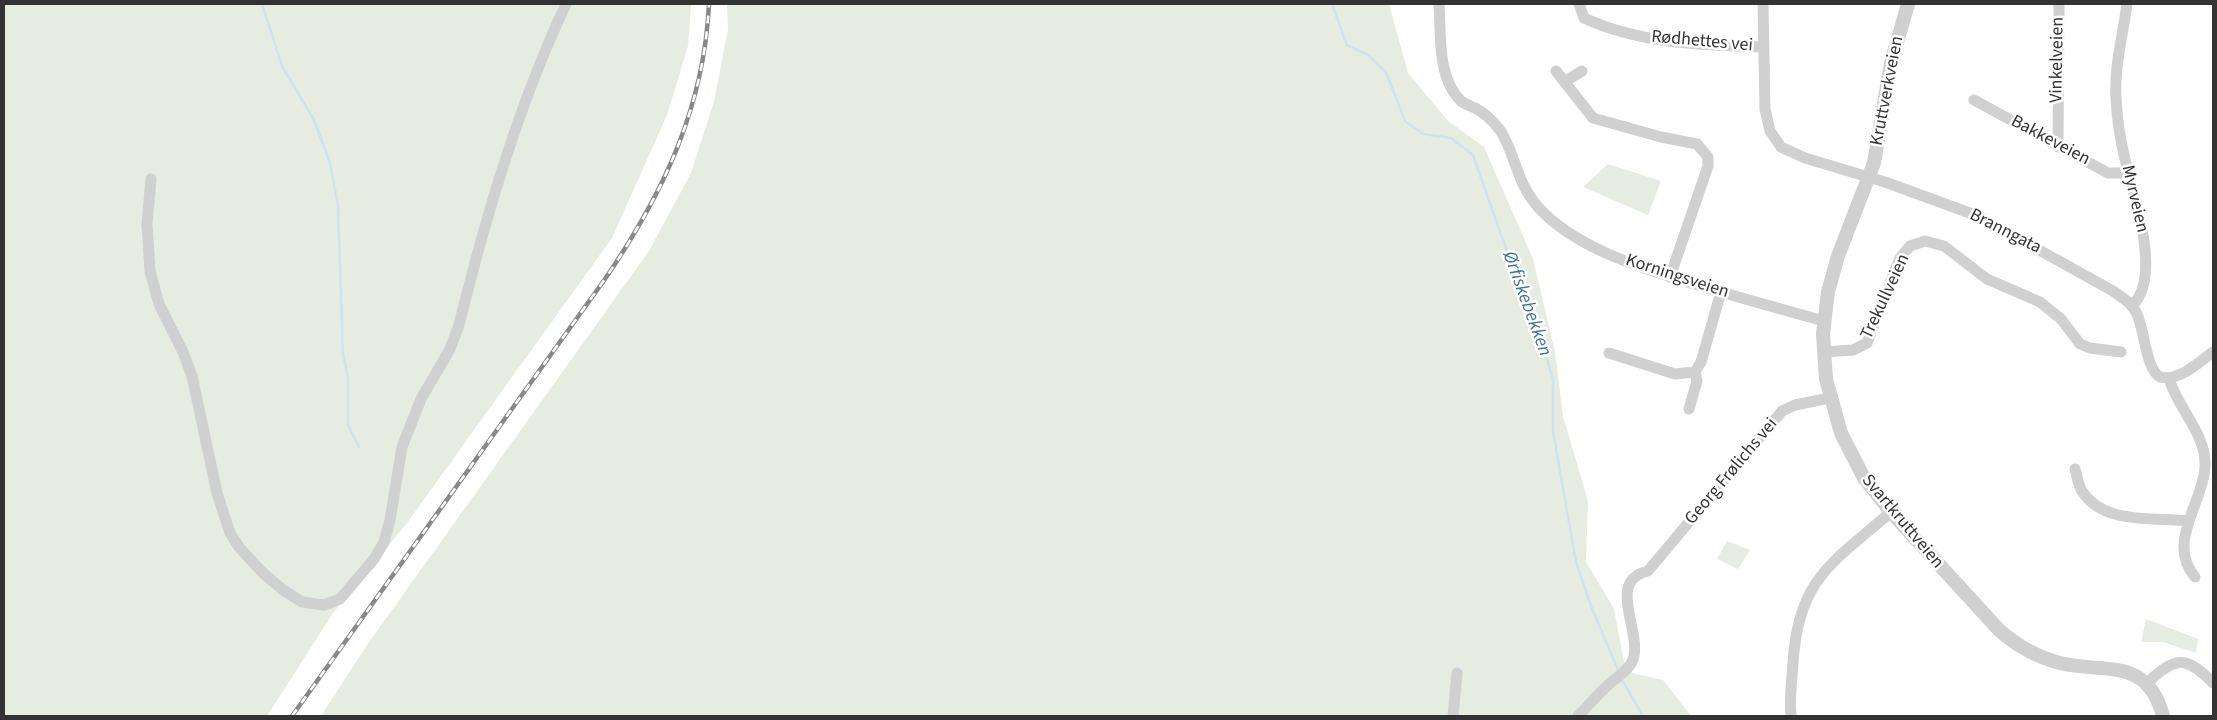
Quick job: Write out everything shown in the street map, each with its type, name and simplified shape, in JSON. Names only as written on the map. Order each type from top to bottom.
[{"type":"street","points":[[151,179],[147,224],[150,271],[159,304],[183,352],[192,376],[217,493],[230,533],[238,547],[283,590],[302,602],[324,605],[340,599],[354,585],[374,559],[384,542],[390,520],[402,446],[421,399],[450,349],[459,325],[503,162],[535,77],[566,4]]},
{"type":"street","name":"Korningsveien","points":[[1438,4],[1444,66],[1452,90],[1462,102],[1484,113],[1500,131],[1525,190],[1539,208],[1558,225],[1586,242],[1640,268],[1824,321]]},
{"type":"street","name":"Rødhettes vei","points":[[1579,4],[1584,18],[1653,40],[1700,45],[1764,47]]},
{"type":"street","name":"Branngata","points":[[1763,4],[1765,109],[1770,131],[1776,142],[1796,155],[1893,185],[1978,216],[2113,291],[2132,306]]},
{"type":"street","name":"Kruttverkveien","points":[[1869,178],[1879,136],[1891,63],[1908,4]]},
{"type":"street","name":"Vinkelveien","points":[[2058,147],[2059,4]]},
{"type":"street","name":"Myrveien","points":[[2127,4],[2117,74],[2116,97],[2120,138],[2142,228],[2146,262],[2142,290],[2132,306]]},
{"type":"street","points":[[1556,71],[1593,118],[1661,137],[1697,144],[1708,157],[1708,166],[1670,277]]},
{"type":"street","points":[[1564,82],[1582,71]]},
{"type":"street","name":"Bakkeveien","points":[[1974,100],[2108,173],[2128,173]]},
{"type":"street","name":"Svartkruttveien","points":[[1869,178],[1834,269],[1824,321],[1824,352],[1830,398],[1841,433],[1852,458],[1873,491],[1891,512],[1983,614],[2014,643],[2050,660],[2070,666],[2120,670],[2132,674],[2146,684]]},
{"type":"street","name":"Trekullveien","points":[[1824,352],[1853,350],[1867,343],[1900,258],[1910,246],[1925,241],[1944,246],[1986,278],[2031,296],[2048,307],[2061,319],[2080,344],[2090,348],[2121,352]]},
{"type":"street","points":[[1689,409],[1697,381],[1695,372],[1701,362],[1721,292]]},
{"type":"street","points":[[2132,306],[2142,327],[2153,369],[2160,378],[2178,375],[2213,352]]},
{"type":"street","points":[[1608,353],[1675,374],[1695,372]]},
{"type":"street","points":[[2169,378],[2172,390],[2200,440],[2205,454],[2204,478],[2188,521],[2184,542],[2184,555],[2188,567],[2195,577]]},
{"type":"street","name":"Georg Frølichs vei","points":[[1578,716],[1632,662],[1635,641],[1626,603],[1626,594],[1636,576],[1648,571],[1782,411],[1795,405],[1830,398]]},
{"type":"street","points":[[2075,469],[2082,492],[2098,507],[2126,516],[2188,521]]},
{"type":"street","points":[[1792,716],[1790,701],[1794,641],[1798,618],[1806,599],[1816,581],[1829,565],[1891,512]]},
{"type":"street","points":[[2162,716],[2156,699],[2146,684],[2165,668],[2180,662],[2194,665],[2213,683]]},
{"type":"street","points":[[1452,716],[1457,673]]},
{"type":"shaded area","points":[[4,4],[691,4],[688,46],[667,115],[612,238],[407,523],[333,613],[267,716],[4,716]]},
{"type":"shaded area","points":[[727,4],[1389,4],[1408,73],[1448,121],[1484,147],[1533,259],[1555,352],[1563,416],[1588,501],[1586,562],[1614,609],[1624,662],[1632,673],[1663,680],[1691,716],[321,716],[367,645],[649,251],[691,173],[714,102],[728,29]]},
{"type":"shaded area","points":[[1608,164],[1661,181],[1648,215],[1583,187]]},
{"type":"shaded area","points":[[1727,541],[1750,550],[1738,569],[1717,559]]},
{"type":"shaded area","points":[[2146,619],[2198,639],[2196,653],[2163,642],[2141,642]]},
{"type":"waterway","points":[[262,4],[282,66],[314,120],[330,163],[338,206],[343,353],[348,378],[348,425],[359,447]]},
{"type":"waterway","name":"Ørfiskebekken","points":[[1332,4],[1347,45],[1368,55],[1386,72],[1405,121],[1423,134],[1451,138],[1473,155],[1510,260],[1526,292],[1553,379],[1553,431],[1576,562],[1591,606],[1618,670]]},
{"type":"waterway","name":"Ørfiskebekken","points":[[1622,680],[1643,716]]},
{"type":"railway","points":[[292,716],[605,279],[645,215],[677,149],[689,114],[699,79],[709,4]]}]
